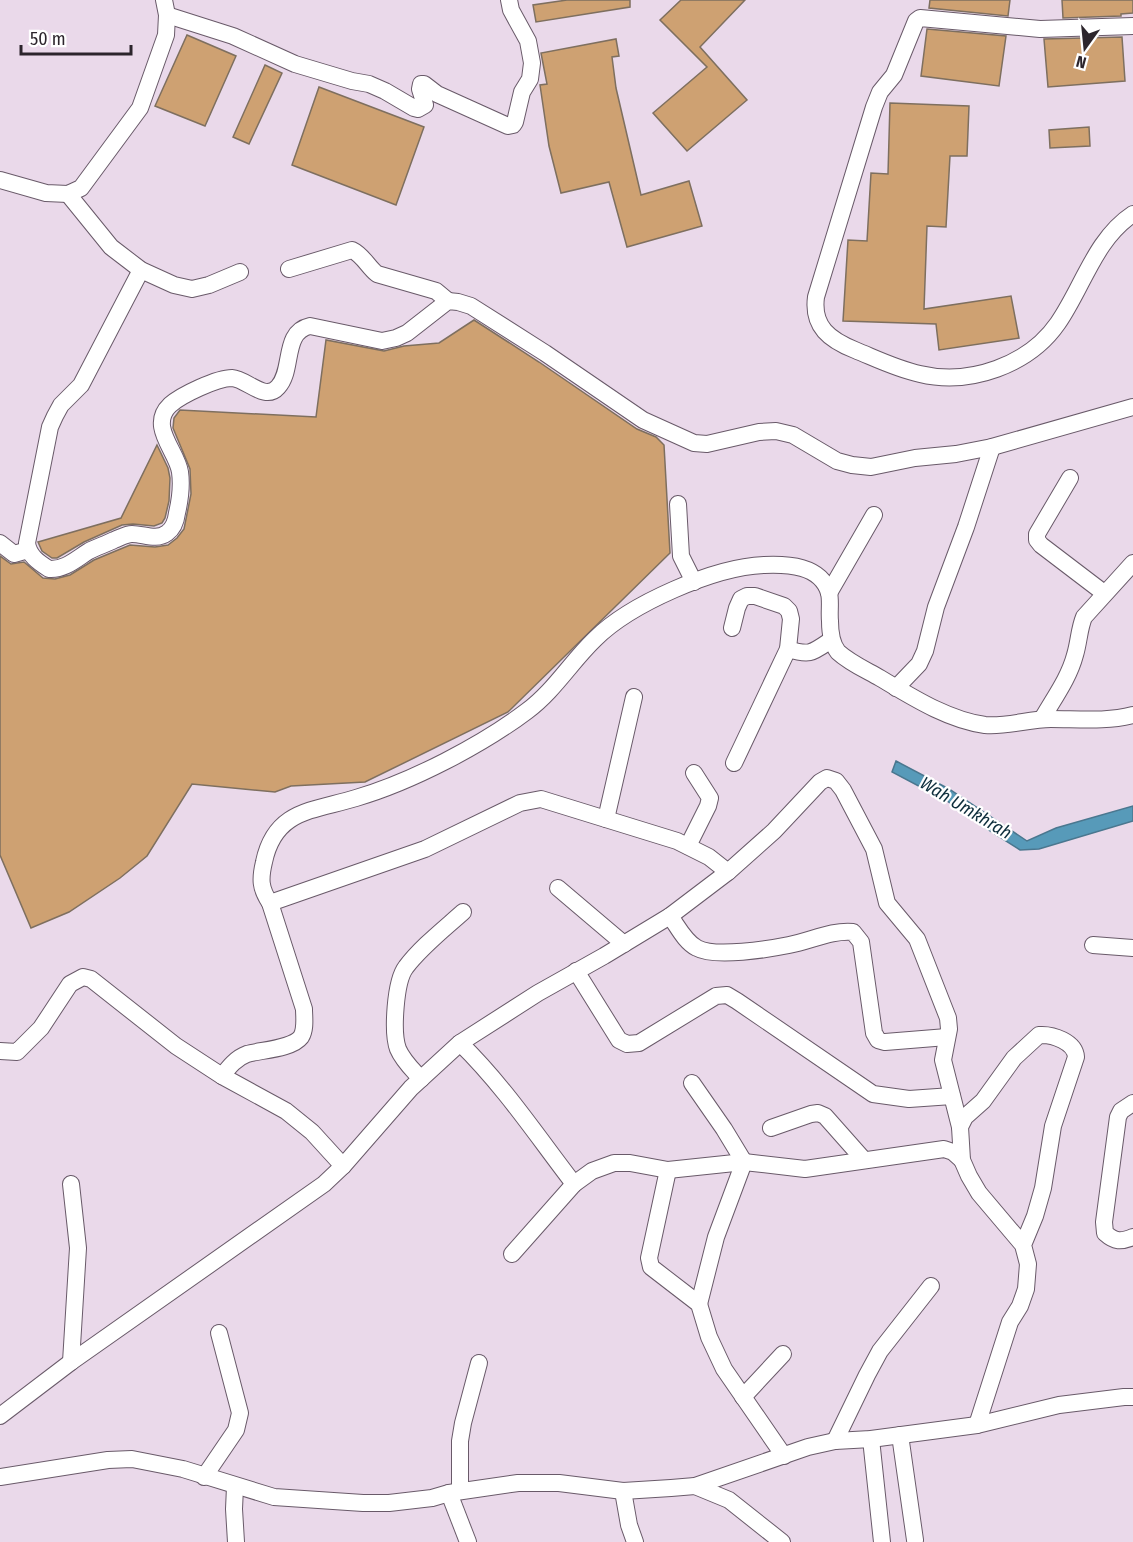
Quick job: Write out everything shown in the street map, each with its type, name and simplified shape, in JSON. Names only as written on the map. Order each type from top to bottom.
[{"type":"street","points":[[0,180],[46,193],[68,194],[81,188],[140,108],[154,63],[166,35],[166,8],[295,64],[369,84],[414,108],[418,109],[425,105],[420,89],[424,84],[437,94],[508,126],[513,125],[522,92],[530,79],[532,63],[528,41],[509,0]]},
{"type":"street","points":[[1133,26],[1040,29],[920,18],[916,21],[894,75],[880,92],[874,107],[816,297],[814,307],[817,322],[832,338],[846,346],[921,375],[963,377],[999,369],[1042,342],[1058,323],[1095,256],[1118,227],[1133,214]]},
{"type":"street","points":[[68,194],[111,247],[141,270],[174,285],[192,289],[209,285],[240,272]]},
{"type":"street","points":[[289,269],[352,250],[360,254],[377,274],[436,291],[448,301],[471,306],[643,420],[694,442],[707,444],[759,432],[776,431],[794,435],[837,461],[871,467],[992,447],[1133,407]]},
{"type":"street","points":[[141,270],[81,385],[61,405],[50,427],[27,543],[28,550],[36,560],[49,569],[66,567],[92,550],[125,535],[155,537],[169,532],[176,520],[181,495],[180,471],[163,433],[162,423],[169,406],[184,396],[220,380],[234,378],[258,390],[272,392],[282,380],[294,336],[303,327],[310,326],[382,341],[407,333],[448,301]]},
{"type":"street","points":[[896,688],[919,664],[926,651],[936,608],[992,447]]},
{"type":"street","points":[[1070,478],[1037,534],[1037,540],[1104,593]]},
{"type":"street","points":[[678,504],[681,556],[694,582]]},
{"type":"street","points":[[829,593],[874,515]]},
{"type":"street","points":[[0,543],[14,554],[28,550]]},
{"type":"street","points":[[1042,719],[1069,672],[1084,617],[1133,563]]},
{"type":"street","points":[[222,1076],[234,1062],[246,1055],[291,1044],[301,1037],[304,1009],[270,903],[260,883],[266,851],[286,821],[304,812],[376,792],[425,770],[495,733],[529,710],[556,684],[594,639],[617,620],[641,604],[694,582],[741,568],[784,565],[800,567],[813,572],[822,580],[829,593],[831,640],[836,650],[852,663],[929,706],[984,724],[1005,725],[1042,719],[1101,719],[1133,716]]},
{"type":"street","points":[[732,628],[741,599],[747,596],[755,596],[784,606],[789,611],[791,620],[788,649],[734,763]]},
{"type":"street","points":[[788,649],[804,654],[813,653],[831,640]]},
{"type":"street","points":[[606,819],[634,697]]},
{"type":"street","points":[[688,846],[710,798],[694,773]]},
{"type":"street","points":[[0,1416],[71,1362],[308,1196],[343,1166],[421,1079],[460,1043],[538,993],[670,916],[728,872],[774,831],[820,782],[827,778],[836,781],[843,789],[873,849],[887,903],[908,927],[924,955],[948,1018],[949,1029],[943,1060],[960,1127],[962,1160]]},
{"type":"street","points":[[270,903],[425,849],[520,803],[541,799],[688,846],[709,857],[728,872]]},
{"type":"street","points":[[558,888],[624,944]]},
{"type":"street","points":[[421,1079],[406,1062],[396,1042],[399,979],[405,968],[463,912]]},
{"type":"street","points":[[670,916],[688,941],[695,947],[713,953],[789,945],[840,931],[853,932],[861,942],[874,1033],[878,1040],[885,1042],[947,1037]]},
{"type":"street","points":[[1093,945],[1133,948]]},
{"type":"street","points":[[576,971],[619,1040],[627,1044],[639,1043],[716,996],[727,995],[873,1094],[909,1099],[952,1096]]},
{"type":"street","points":[[0,1052],[17,1052],[26,1045],[41,1028],[70,984],[83,977],[91,979],[176,1046],[222,1076],[286,1111],[312,1132],[343,1166]]},
{"type":"street","points":[[960,1127],[964,1117],[983,1101],[1014,1058],[1039,1035],[1045,1034],[1072,1045],[1076,1051],[1076,1057],[1053,1126],[1043,1188],[1023,1245]]},
{"type":"street","points":[[460,1043],[519,1110],[574,1184]]},
{"type":"street","points":[[692,1083],[744,1162]]},
{"type":"street","points":[[1133,1103],[1120,1111],[1118,1117],[1104,1222],[1104,1233],[1112,1239],[1121,1241],[1133,1237]]},
{"type":"street","points":[[771,1128],[818,1113],[825,1116],[864,1160]]},
{"type":"street","points":[[512,1254],[574,1184],[592,1171],[614,1163],[630,1162],[668,1170],[744,1162],[805,1169],[944,1149],[953,1152],[962,1160],[979,1193],[1023,1245],[1028,1264],[1026,1289],[1020,1306],[1010,1322],[977,1425]]},
{"type":"street","points":[[744,1162],[716,1236],[699,1304],[709,1337],[724,1369],[784,1456]]},
{"type":"street","points":[[668,1170],[649,1262],[655,1271],[699,1304]]},
{"type":"street","points":[[71,1184],[78,1248],[71,1362]]},
{"type":"street","points":[[835,1441],[880,1351],[930,1287]]},
{"type":"street","points":[[204,1477],[236,1430],[240,1413],[219,1333]]},
{"type":"street","points":[[743,1397],[783,1354]]},
{"type":"street","points":[[468,1542],[454,1492],[463,1423],[479,1363]]},
{"type":"street","points":[[0,1477],[108,1460],[132,1459],[144,1460],[274,1497],[363,1503],[389,1503],[432,1498],[454,1492],[518,1483],[539,1482],[623,1491],[695,1486],[808,1447],[835,1441],[871,1439],[977,1425],[1059,1406],[1133,1397]]},
{"type":"street","points":[[900,1435],[915,1540]]},
{"type":"street","points":[[871,1439],[882,1542]]},
{"type":"street","points":[[695,1486],[729,1500],[782,1542]]},
{"type":"street","points":[[235,1487],[236,1542]]},
{"type":"street","points":[[623,1491],[629,1525],[635,1542]]},
{"type":"water","name":"Wah Umkhrah","points":[[896,761],[949,789],[1027,841],[1056,828],[1133,806],[1133,821],[1039,849],[1020,850],[947,801],[892,772]]},
{"type":"building","points":[[567,0],[630,0],[630,7],[536,22],[533,5]]},
{"type":"building","points":[[681,0],[745,0],[700,47],[747,100],[687,151],[653,113],[707,67],[660,20]]},
{"type":"building","points":[[930,0],[1010,0],[1008,16],[929,8]]},
{"type":"building","points":[[1062,0],[1133,0],[1133,13],[1121,14],[1121,16],[1063,18]]},
{"type":"building","points":[[927,29],[1006,36],[999,86],[921,76]]},
{"type":"building","points":[[187,35],[236,56],[205,126],[155,106]]},
{"type":"building","points":[[1122,37],[1125,81],[1048,87],[1044,39]]},
{"type":"building","points":[[616,39],[619,56],[612,57],[616,88],[641,195],[689,181],[702,226],[627,247],[609,182],[561,193],[549,146],[540,85],[547,84],[541,53]]},
{"type":"building","points":[[265,65],[282,73],[249,144],[233,137]]},
{"type":"building","points":[[319,87],[424,127],[396,205],[292,165]]},
{"type":"building","points":[[890,103],[969,106],[967,156],[950,156],[946,227],[927,226],[924,309],[1011,296],[1019,338],[939,350],[936,324],[843,321],[848,240],[867,241],[871,173],[888,174]]},
{"type":"building","points":[[1089,127],[1090,146],[1050,148],[1049,130]]},
{"type":"building","points":[[474,320],[637,429],[656,437],[664,445],[670,553],[508,712],[365,782],[291,786],[275,792],[192,784],[147,856],[120,878],[69,912],[31,928],[0,855],[0,556],[11,564],[24,562],[43,578],[55,579],[70,575],[94,560],[130,545],[155,547],[168,545],[184,529],[191,494],[190,469],[173,428],[174,418],[180,410],[316,417],[326,340],[384,351],[404,346],[439,343]]},
{"type":"building","points":[[157,445],[168,468],[170,478],[169,501],[162,523],[154,526],[122,525],[84,542],[57,558],[52,558],[42,551],[38,542],[121,518]]}]
